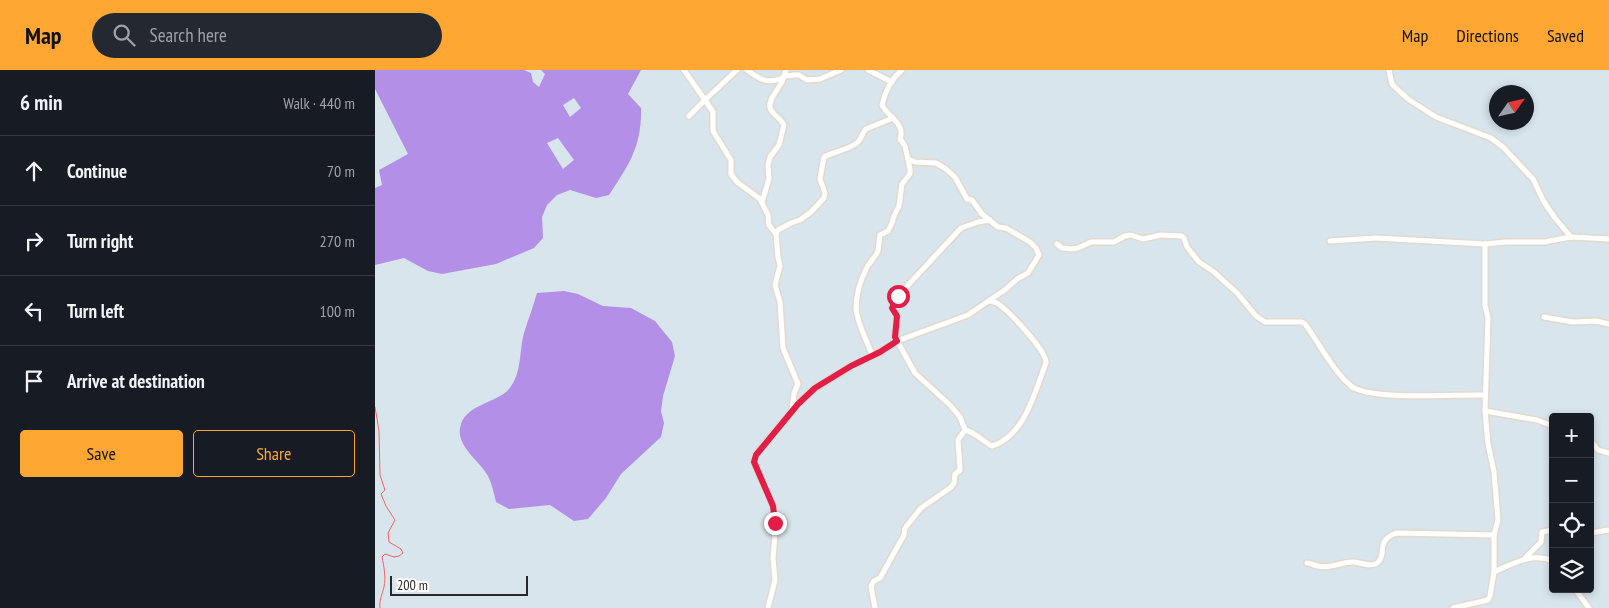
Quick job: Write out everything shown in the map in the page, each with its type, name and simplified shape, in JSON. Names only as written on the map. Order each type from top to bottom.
[{"type":"street","points":[[684,70],[713,112],[713,132],[731,160],[731,174],[737,182],[760,199],[769,225],[776,234],[780,266],[775,285],[780,302],[783,348],[798,384],[792,413]]},
{"type":"street","points":[[689,116],[737,70]]},
{"type":"street","points":[[747,70],[765,81],[773,82],[784,75],[799,75],[807,80],[820,79],[841,70]]},
{"type":"street","points":[[868,70],[892,82]]},
{"type":"street","points":[[872,355],[856,310],[857,296],[867,266],[878,251],[880,235],[888,231],[899,206],[902,184],[910,174],[905,146],[900,139],[902,133],[900,126],[885,111],[882,105],[887,90],[902,70]]},
{"type":"street","points":[[1389,70],[1392,84],[1408,99],[1437,117],[1491,138],[1503,147],[1533,179],[1544,202],[1571,237]]},
{"type":"street","points":[[761,203],[769,179],[767,165],[770,157],[779,145],[784,126],[769,105],[784,75]]},
{"type":"street","points":[[776,234],[778,230],[800,220],[811,212],[824,198],[825,193],[820,179],[824,157],[856,144],[866,129],[893,118]]},
{"type":"street","points":[[768,608],[775,580],[773,558],[775,523],[773,506],[754,462],[756,455],[762,447],[815,388],[897,341],[968,315],[1028,273],[1039,254],[1030,242],[1006,228],[998,227],[982,214],[972,200],[967,199],[955,177],[946,169],[937,163],[915,162],[908,159]]},
{"type":"street","points":[[965,430],[960,417],[950,405],[915,373],[895,337],[897,316],[892,308],[898,296],[961,228],[990,220]]},
{"type":"street","points":[[1057,244],[1062,248],[1072,249],[1091,242],[1114,242],[1131,235],[1143,239],[1161,235],[1182,236],[1185,238],[1187,247],[1199,262],[1214,272],[1237,293],[1256,316],[1265,322],[1302,322],[1305,324],[1351,386],[1364,391],[1398,395],[1485,395]]},
{"type":"street","points":[[1330,241],[1376,238],[1485,244],[1544,242],[1571,237],[1609,238]]},
{"type":"street","points":[[1453,608],[1488,600],[1494,572],[1494,535],[1497,528],[1497,512],[1494,472],[1488,444],[1485,411],[1488,318],[1485,305],[1485,244]]},
{"type":"street","points":[[965,430],[974,433],[992,446],[1004,440],[1012,433],[1028,410],[1046,364],[1046,359],[1039,346],[996,302],[989,301]]},
{"type":"street","points":[[1544,316],[1573,322],[1596,321],[1609,324]]},
{"type":"street","points":[[1485,411],[1537,420],[1549,424]]},
{"type":"street","points":[[875,608],[871,586],[880,578],[904,535],[905,528],[921,508],[950,488],[955,474],[960,470],[958,440],[965,430]]},
{"type":"street","points":[[1594,445],[1598,450],[1609,453]]},
{"type":"street","points":[[1594,532],[1609,530]]},
{"type":"street","points":[[1525,558],[1541,542],[1542,532],[1549,531]]},
{"type":"street","points":[[1307,563],[1317,566],[1335,566],[1351,562],[1373,565],[1380,560],[1382,546],[1386,539],[1396,533],[1494,535]]},
{"type":"street","points":[[1494,572],[1525,558],[1549,559]]},
{"type":"street","points":[[1578,593],[1589,608]]},
{"type":"shaded area","points":[[375,70],[524,70],[531,73],[533,82],[539,87],[545,74],[541,70],[641,70],[628,94],[641,108],[641,121],[637,144],[633,154],[609,195],[596,198],[570,190],[557,195],[547,205],[542,217],[543,238],[534,248],[496,264],[442,274],[428,271],[404,258],[375,265],[375,188],[382,185],[379,170],[408,154],[375,89]],"holes":[[[574,98],[581,108],[570,117],[563,105]],[[558,138],[574,160],[563,169],[547,143]]]},
{"type":"shaded area","points":[[564,291],[578,294],[603,306],[631,308],[655,321],[672,342],[675,356],[663,396],[661,411],[664,423],[661,437],[621,474],[606,498],[588,519],[574,521],[550,505],[509,509],[496,502],[488,476],[465,448],[460,435],[463,420],[468,414],[503,394],[513,383],[518,369],[522,340],[537,293]]},
{"type":"waterway","points":[[375,407],[379,431],[380,475],[385,490],[381,494],[395,520],[388,533],[389,542],[401,549],[403,553],[394,557],[385,554],[382,557],[385,580],[380,608]]},
{"type":"route","points":[[775,523],[773,506],[754,462],[756,455],[798,404],[815,388],[897,341],[895,329],[897,316],[892,308],[898,296]]}]
